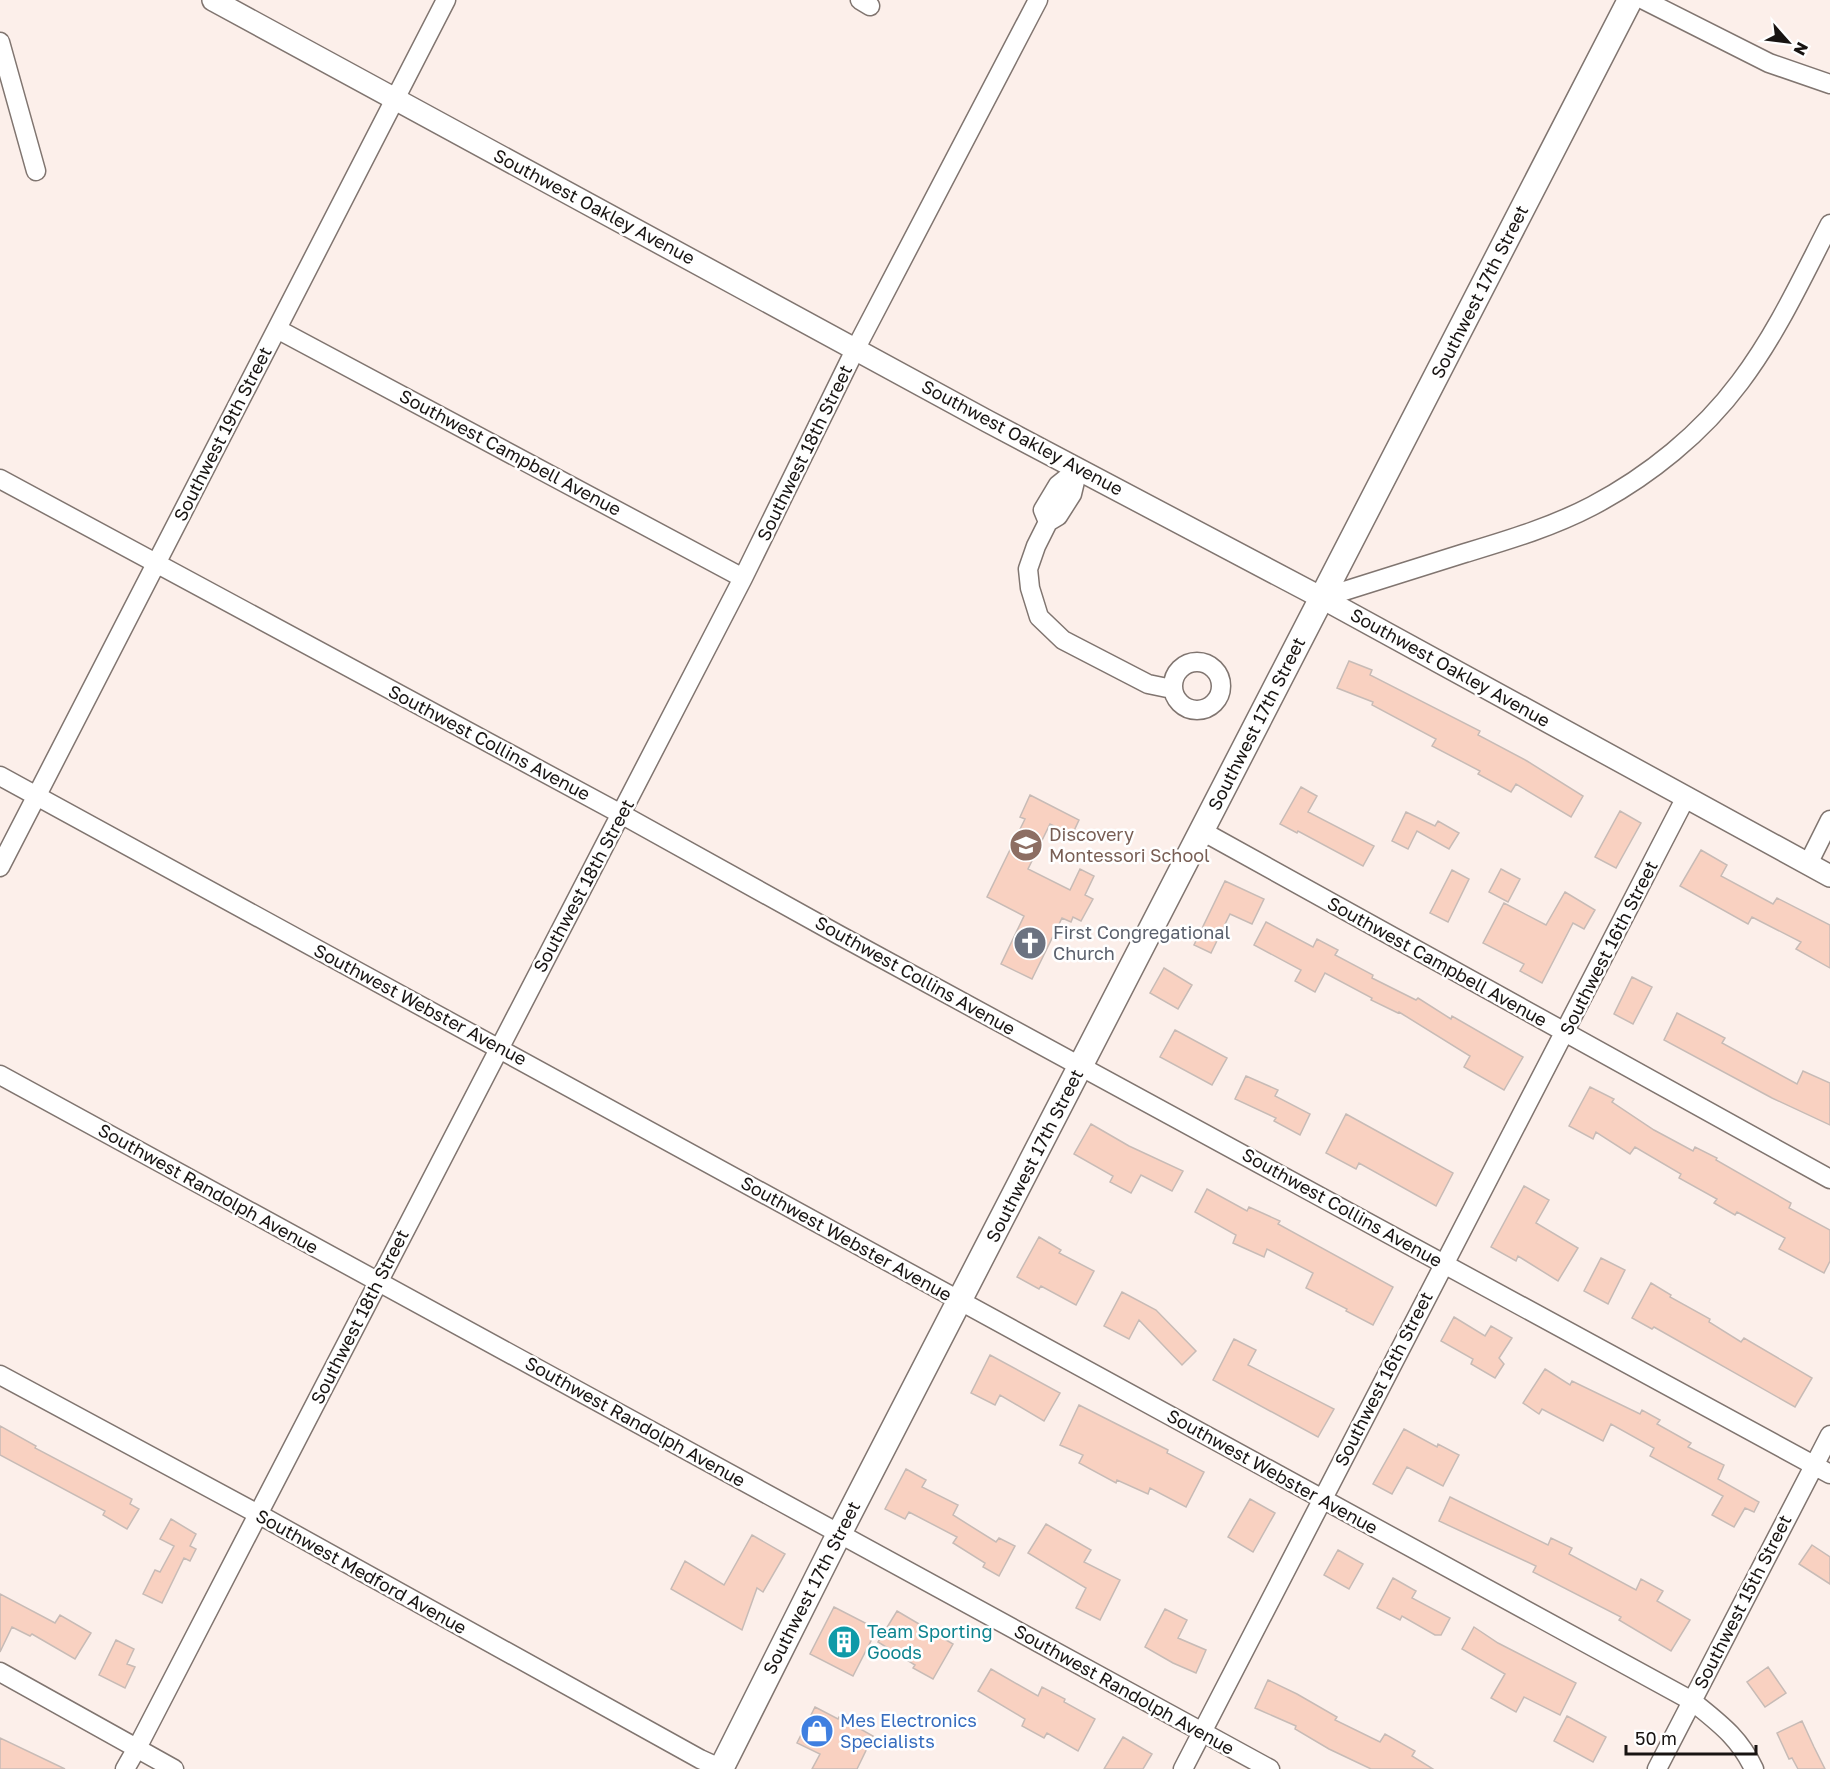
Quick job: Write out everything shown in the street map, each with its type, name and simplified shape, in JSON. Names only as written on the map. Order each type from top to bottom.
[{"type":"main road","name":"Southwest 17th Street","points":[[722,1769],[839,1534],[1630,0]]},
{"type":"street","name":"Southwest Oakley Avenue","points":[[213,0],[1077,469],[1322,597],[1830,876]]},
{"type":"street","name":"Southwest 19th Street","points":[[0,867],[446,0]]},
{"type":"street","name":"Southwest 18th Street","points":[[124,1769],[137,1748],[743,578],[856,348],[1038,0]]},
{"type":"street","points":[[1644,0],[1769,63],[1830,84]]},
{"type":"street","points":[[0,42],[36,171]]},
{"type":"street","points":[[1322,597],[1522,536],[1600,502],[1653,468],[1681,445],[1740,382],[1770,339],[1830,224]]},
{"type":"street","name":"Southwest Campbell Avenue","points":[[277,329],[743,578]]},
{"type":"street","points":[[1077,469],[1058,485],[1043,510],[1048,522],[1028,569],[1030,588],[1039,617],[1063,640],[1148,684],[1172,688]]},
{"type":"street","name":"Southwest Collins Avenue","points":[[0,479],[621,814],[1822,1469]]},
{"type":"street","name":"Southwest Webster Avenue","points":[[0,776],[1692,1701],[1728,1731],[1744,1749],[1754,1769]]},
{"type":"street","name":"Southwest 16th Street","points":[[1183,1769],[1686,797]]},
{"type":"street","points":[[1808,864],[1830,820]]},
{"type":"street","name":"Southwest Campbell Avenue","points":[[1202,831],[1830,1179]]},
{"type":"street","name":"Southwest Randolph Avenue","points":[[0,1075],[1270,1769]]},
{"type":"street","name":"Southwest Medford Avenue","points":[[0,1375],[258,1514],[659,1737],[722,1769]]},
{"type":"street","name":"Southwest 15th Street","points":[[1657,1769],[1692,1701],[1822,1469],[1830,1435]]},
{"type":"street","points":[[0,1672],[174,1769]]},
{"type":"building","points":[[1349,661],[1372,670],[1370,675],[1480,731],[1478,735],[1527,761],[1583,796],[1571,817],[1516,784],[1511,792],[1478,774],[1480,771],[1432,746],[1436,739],[1372,705],[1373,702],[1337,688]]},
{"type":"building","points":[[1301,787],[1317,796],[1308,812],[1374,846],[1363,866],[1298,831],[1297,833],[1280,824]]},
{"type":"building","points":[[1030,795],[1079,820],[1072,835],[1050,824],[1028,869],[1070,890],[1080,869],[1094,876],[1085,895],[1093,899],[1081,921],[1073,917],[1071,922],[1062,918],[1032,979],[1001,964],[1024,916],[987,897],[1025,819],[1020,817]]},
{"type":"building","points":[[1620,811],[1641,823],[1616,868],[1595,857]]},
{"type":"building","points":[[1406,812],[1435,826],[1438,821],[1459,833],[1449,849],[1417,831],[1408,849],[1392,841]]},
{"type":"building","points":[[1701,850],[1727,865],[1721,876],[1773,904],[1777,898],[1830,925],[1830,968],[1796,949],[1801,942],[1752,917],[1748,924],[1680,886]]},
{"type":"building","points":[[1501,869],[1520,879],[1508,902],[1489,892]]},
{"type":"building","points":[[1452,870],[1469,879],[1448,922],[1430,913]]},
{"type":"building","points":[[1225,881],[1264,899],[1252,924],[1230,914],[1211,953],[1194,945]]},
{"type":"building","points":[[1565,892],[1595,910],[1584,929],[1573,923],[1542,983],[1520,971],[1524,964],[1483,943],[1504,903],[1546,925]]},
{"type":"building","points":[[1266,922],[1313,947],[1317,939],[1338,950],[1335,955],[1373,975],[1372,978],[1416,1000],[1418,998],[1451,1019],[1452,1016],[1523,1057],[1504,1090],[1464,1067],[1470,1056],[1399,1012],[1371,1000],[1372,998],[1325,973],[1315,992],[1295,981],[1301,970],[1254,945]]},
{"type":"building","points":[[1164,968],[1192,985],[1178,1009],[1150,993]]},
{"type":"building","points":[[1632,977],[1652,987],[1633,1024],[1614,1014]]},
{"type":"building","points":[[1677,1013],[1725,1038],[1722,1043],[1797,1084],[1803,1071],[1830,1083],[1830,1125],[1772,1098],[1664,1040]]},
{"type":"building","points":[[1175,1030],[1227,1058],[1212,1085],[1160,1057]]},
{"type":"building","points":[[1246,1076],[1278,1090],[1275,1096],[1310,1114],[1300,1135],[1274,1121],[1276,1118],[1235,1099]]},
{"type":"building","points":[[1590,1087],[1614,1099],[1612,1102],[1654,1130],[1693,1151],[1695,1147],[1717,1158],[1716,1160],[1791,1203],[1789,1208],[1830,1230],[1830,1261],[1824,1273],[1779,1249],[1785,1238],[1737,1212],[1735,1215],[1714,1203],[1717,1199],[1679,1178],[1681,1174],[1635,1147],[1630,1154],[1596,1132],[1593,1139],[1569,1126]]},
{"type":"building","points":[[1346,1114],[1453,1173],[1436,1206],[1359,1163],[1356,1169],[1326,1153]]},
{"type":"building","points":[[1091,1124],[1129,1146],[1183,1171],[1172,1191],[1141,1175],[1131,1193],[1110,1182],[1113,1176],[1074,1154]]},
{"type":"building","points":[[1524,1186],[1549,1200],[1536,1223],[1578,1248],[1558,1281],[1518,1256],[1516,1261],[1491,1247]]},
{"type":"building","points":[[1207,1189],[1247,1211],[1249,1207],[1280,1221],[1278,1224],[1393,1287],[1373,1325],[1306,1288],[1313,1273],[1267,1249],[1264,1257],[1233,1243],[1236,1235],[1195,1212]]},
{"type":"building","points":[[1039,1237],[1061,1250],[1059,1253],[1094,1271],[1076,1305],[1041,1286],[1039,1289],[1017,1277]]},
{"type":"building","points":[[1601,1258],[1625,1270],[1608,1304],[1584,1291]]},
{"type":"building","points":[[1651,1283],[1671,1295],[1670,1297],[1710,1319],[1709,1322],[1741,1342],[1744,1338],[1812,1378],[1795,1407],[1654,1327],[1652,1329],[1632,1318]]},
{"type":"building","points":[[1122,1292],[1156,1310],[1196,1351],[1182,1365],[1139,1320],[1129,1339],[1104,1326]]},
{"type":"building","points":[[1454,1317],[1485,1336],[1491,1326],[1512,1338],[1499,1358],[1504,1364],[1495,1378],[1471,1364],[1473,1359],[1441,1341]]},
{"type":"building","points":[[1234,1339],[1256,1350],[1248,1365],[1334,1409],[1318,1437],[1213,1380]]},
{"type":"building","points":[[990,1355],[1060,1393],[1044,1421],[1000,1395],[995,1405],[971,1393]]},
{"type":"building","points":[[1545,1369],[1570,1385],[1572,1381],[1640,1414],[1642,1410],[1660,1420],[1657,1424],[1691,1443],[1688,1447],[1724,1465],[1718,1479],[1759,1502],[1754,1512],[1745,1508],[1734,1527],[1712,1515],[1723,1496],[1650,1456],[1654,1448],[1611,1424],[1603,1441],[1542,1409],[1539,1414],[1523,1403]]},
{"type":"building","points":[[1079,1405],[1168,1450],[1167,1453],[1204,1472],[1186,1507],[1150,1488],[1148,1494],[1117,1480],[1116,1483],[1079,1463],[1083,1455],[1060,1445]]},
{"type":"building","points":[[0,1426],[36,1446],[35,1448],[132,1499],[130,1504],[139,1509],[127,1529],[103,1515],[105,1511],[0,1455]]},
{"type":"building","points":[[1404,1429],[1437,1447],[1438,1444],[1459,1455],[1443,1486],[1407,1467],[1392,1494],[1373,1484]]},
{"type":"building","points":[[906,1469],[926,1480],[922,1487],[958,1505],[953,1515],[996,1542],[999,1538],[1015,1546],[999,1576],[983,1567],[985,1563],[953,1543],[957,1537],[909,1512],[905,1519],[885,1509]]},
{"type":"building","points":[[1450,1497],[1548,1545],[1551,1538],[1572,1548],[1569,1554],[1636,1590],[1641,1579],[1663,1591],[1657,1601],[1690,1620],[1671,1651],[1619,1620],[1621,1617],[1533,1572],[1536,1566],[1439,1521]]},
{"type":"building","points":[[1250,1499],[1275,1513],[1253,1552],[1228,1537]]},
{"type":"building","points":[[171,1519],[196,1534],[190,1546],[196,1549],[190,1561],[184,1558],[162,1603],[143,1594],[155,1570],[160,1572],[174,1546],[160,1539]]},
{"type":"building","points":[[1046,1524],[1091,1550],[1084,1562],[1120,1580],[1100,1620],[1076,1608],[1086,1588],[1028,1553]]},
{"type":"building","points":[[752,1535],[785,1554],[763,1592],[757,1588],[742,1630],[671,1589],[685,1561],[724,1585]]},
{"type":"building","points":[[1812,1545],[1830,1557],[1830,1584],[1799,1564]]},
{"type":"building","points":[[1338,1550],[1363,1564],[1349,1589],[1324,1575]]},
{"type":"building","points":[[1393,1578],[1416,1591],[1412,1598],[1450,1618],[1441,1635],[1435,1635],[1402,1616],[1400,1620],[1377,1608]]},
{"type":"building","points":[[0,1594],[55,1623],[60,1615],[91,1633],[75,1659],[32,1634],[30,1636],[12,1627],[0,1652]]},
{"type":"building","name":"Team Sporting Goods","points":[[834,1607],[877,1629],[853,1676],[810,1654]]},
{"type":"building","points":[[1165,1609],[1187,1620],[1178,1638],[1206,1650],[1196,1673],[1145,1647]]},
{"type":"building","points":[[897,1611],[953,1644],[933,1679],[913,1668],[915,1665],[878,1642]]},
{"type":"building","points":[[1474,1627],[1498,1643],[1576,1683],[1560,1715],[1524,1697],[1516,1712],[1491,1698],[1505,1674],[1462,1649]]},
{"type":"building","points":[[116,1640],[134,1649],[127,1664],[135,1667],[125,1688],[99,1675]]},
{"type":"building","points":[[1768,1667],[1786,1693],[1765,1707],[1747,1682]]},
{"type":"building","points":[[991,1669],[1038,1696],[1042,1687],[1095,1719],[1078,1751],[1047,1733],[1044,1738],[1022,1726],[1025,1719],[978,1691]]},
{"type":"building","points":[[1268,1680],[1337,1717],[1335,1720],[1380,1742],[1385,1734],[1415,1751],[1412,1756],[1433,1769],[1371,1769],[1329,1749],[1295,1729],[1296,1726],[1255,1708]]},
{"type":"building","points":[[815,1707],[873,1736],[857,1769],[812,1769],[820,1754],[797,1743]]},
{"type":"building","points":[[1567,1716],[1606,1737],[1593,1762],[1554,1741]]},
{"type":"building","points":[[1802,1721],[1825,1769],[1798,1769],[1792,1758],[1789,1759],[1777,1733]]},
{"type":"building","points":[[1123,1737],[1152,1754],[1143,1769],[1104,1769]]},
{"type":"building","points":[[0,1738],[65,1769],[0,1769]]},
{"type":"place","name":"Discovery Montessori School","points":[[1026,845]]},
{"type":"place","name":"First Congregational Church","points":[[1030,943]]},
{"type":"place","name":"Team Sporting Goods","points":[[844,1642]]},
{"type":"place","name":"Mes Electronics Specialists","points":[[817,1731]]}]
